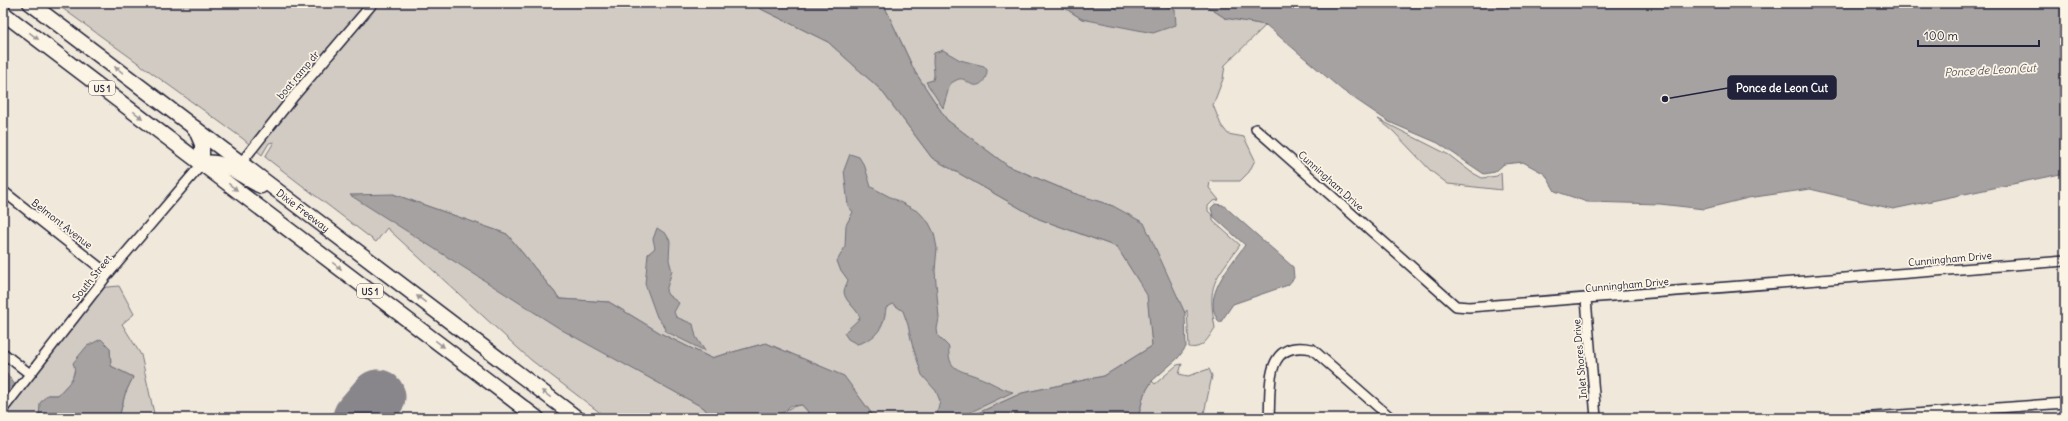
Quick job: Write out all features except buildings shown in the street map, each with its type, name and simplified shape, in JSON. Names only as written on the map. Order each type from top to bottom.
[{"type":"main road","name":"Dixie Freeway","points":[[30,3],[577,418]]},
{"type":"main road","name":"US 1","points":[[3,13],[537,418]]},
{"type":"main road","points":[[194,128],[204,151],[202,164],[210,161],[220,163],[251,182],[283,194]]},
{"type":"street","name":"boat ramp dr","points":[[241,163],[294,96],[373,3]]},
{"type":"street","name":"Cunningham Drive","points":[[1256,129],[1456,306],[1469,307],[1586,299],[2065,261]]},
{"type":"street","name":"South Street","points":[[3,409],[108,274],[202,164]]},
{"type":"street","name":"Belmont Avenue","points":[[3,191],[108,274]]},
{"type":"street","name":"Inlet Shores Drive","points":[[1586,299],[1596,418]]},
{"type":"street","points":[[1269,418],[1274,363],[1281,354],[1290,348],[1301,346],[1312,349],[1390,418]]},
{"type":"street","points":[[3,353],[30,374]]},
{"type":"street","points":[[1859,418],[2065,403]]},
{"type":"shaded area","points":[[55,3],[756,3],[759,8],[828,42],[881,90],[932,158],[1039,219],[1117,247],[1148,295],[1152,346],[1104,376],[1022,393],[967,418],[875,418],[843,376],[766,343],[711,358],[662,334],[609,302],[560,299],[507,234],[393,194],[616,359],[704,408],[712,418],[607,418],[531,360],[387,228],[376,242],[265,157],[274,142],[269,143],[262,155],[242,138]]},
{"type":"shaded area","points":[[883,3],[1057,3],[1082,19],[1175,10],[1160,3],[1202,3],[1225,18],[1266,25],[1225,65],[1223,79],[1213,105],[1221,125],[1228,134],[1244,137],[1255,160],[1249,172],[1240,181],[1210,181],[1209,188],[1219,200],[1213,201],[1208,206],[1208,211],[1213,216],[1213,221],[1240,245],[1224,267],[1215,283],[1212,301],[1215,328],[1202,345],[1198,347],[1189,347],[1187,310],[1185,313],[1113,206],[1073,193],[1008,166],[947,120],[915,72]]},
{"type":"shaded area","points":[[1112,3],[1136,3],[1117,9]]},
{"type":"shaded area","points":[[1378,119],[1449,155],[1471,172],[1482,178],[1497,176],[1501,172],[1502,190],[1448,184],[1431,171],[1393,131]]},
{"type":"shaded area","points":[[119,286],[134,314],[122,324],[141,355],[155,418],[119,418],[125,394],[133,377],[111,366],[110,349],[75,368],[72,380],[58,395],[47,395],[39,418],[3,418],[3,409],[97,288]]},
{"type":"shaded area","points":[[1182,364],[1179,374],[1188,376],[1209,369],[1212,376],[1203,418],[1138,418],[1144,394],[1152,381],[1155,384],[1177,365]]},
{"type":"shaded area","points":[[802,405],[808,412],[808,418],[774,418],[790,408]]},
{"type":"water","points":[[756,3],[883,3],[915,72],[947,120],[1008,166],[1073,193],[1113,206],[1144,223],[1185,313],[1186,347],[1178,358],[1152,381],[1144,394],[1138,418],[967,418],[1022,393],[1104,376],[1152,346],[1147,295],[1117,247],[1039,219],[932,158],[881,90],[828,42],[759,8]]},
{"type":"water","points":[[1057,3],[1112,3],[1117,9],[1139,4],[1153,3],[1175,10],[1176,25],[1153,33],[1082,19]]},
{"type":"water","points":[[1202,3],[2065,3],[2065,173],[1893,209],[1810,189],[1748,198],[1704,209],[1660,204],[1587,202],[1555,191],[1545,174],[1523,162],[1504,164],[1495,172],[1484,174],[1438,143],[1389,122],[1342,90],[1266,25],[1225,18]]},
{"type":"water","points":[[943,50],[960,60],[984,66],[987,70],[985,79],[978,85],[971,84],[961,79],[950,84],[943,108],[926,82],[933,80],[934,53]]},
{"type":"water","points":[[850,154],[859,157],[865,167],[871,187],[919,212],[929,223],[934,233],[937,248],[935,271],[939,318],[937,329],[938,336],[949,347],[950,361],[961,371],[1013,392],[958,418],[936,418],[940,401],[936,391],[922,375],[903,311],[893,304],[886,308],[881,326],[870,339],[857,344],[848,339],[844,333],[860,318],[845,296],[844,290],[848,280],[840,269],[837,261],[845,247],[846,225],[853,212],[848,206],[844,170]]},
{"type":"water","points":[[393,194],[507,234],[560,299],[609,302],[662,334],[711,358],[766,343],[844,376],[875,418],[808,418],[808,412],[802,405],[790,406],[783,413],[773,418],[712,418],[704,408],[562,330],[350,195]]},
{"type":"water","points":[[1215,204],[1223,205],[1293,267],[1294,278],[1288,285],[1233,304],[1220,323],[1214,313],[1213,303],[1215,293],[1225,272],[1245,245],[1213,216],[1211,208]]},
{"type":"water","points":[[657,228],[666,234],[670,241],[669,260],[672,271],[666,291],[668,295],[679,303],[674,312],[676,317],[693,324],[696,337],[705,351],[665,331],[666,329],[657,317],[645,284],[648,254],[655,248],[653,239]]},
{"type":"water","points":[[101,339],[110,348],[111,366],[133,377],[125,394],[119,418],[39,418],[40,403],[47,395],[58,395],[73,376],[73,363],[87,346]]},
{"type":"water","points":[[3,368],[18,389],[3,409]]},
{"type":"taxiway","points":[[371,405],[387,418]]},
{"type":"runway","points":[[360,418],[378,397]]},
{"type":"place","name":"Ponce de Leon Cut","points":[[1665,99]]}]
